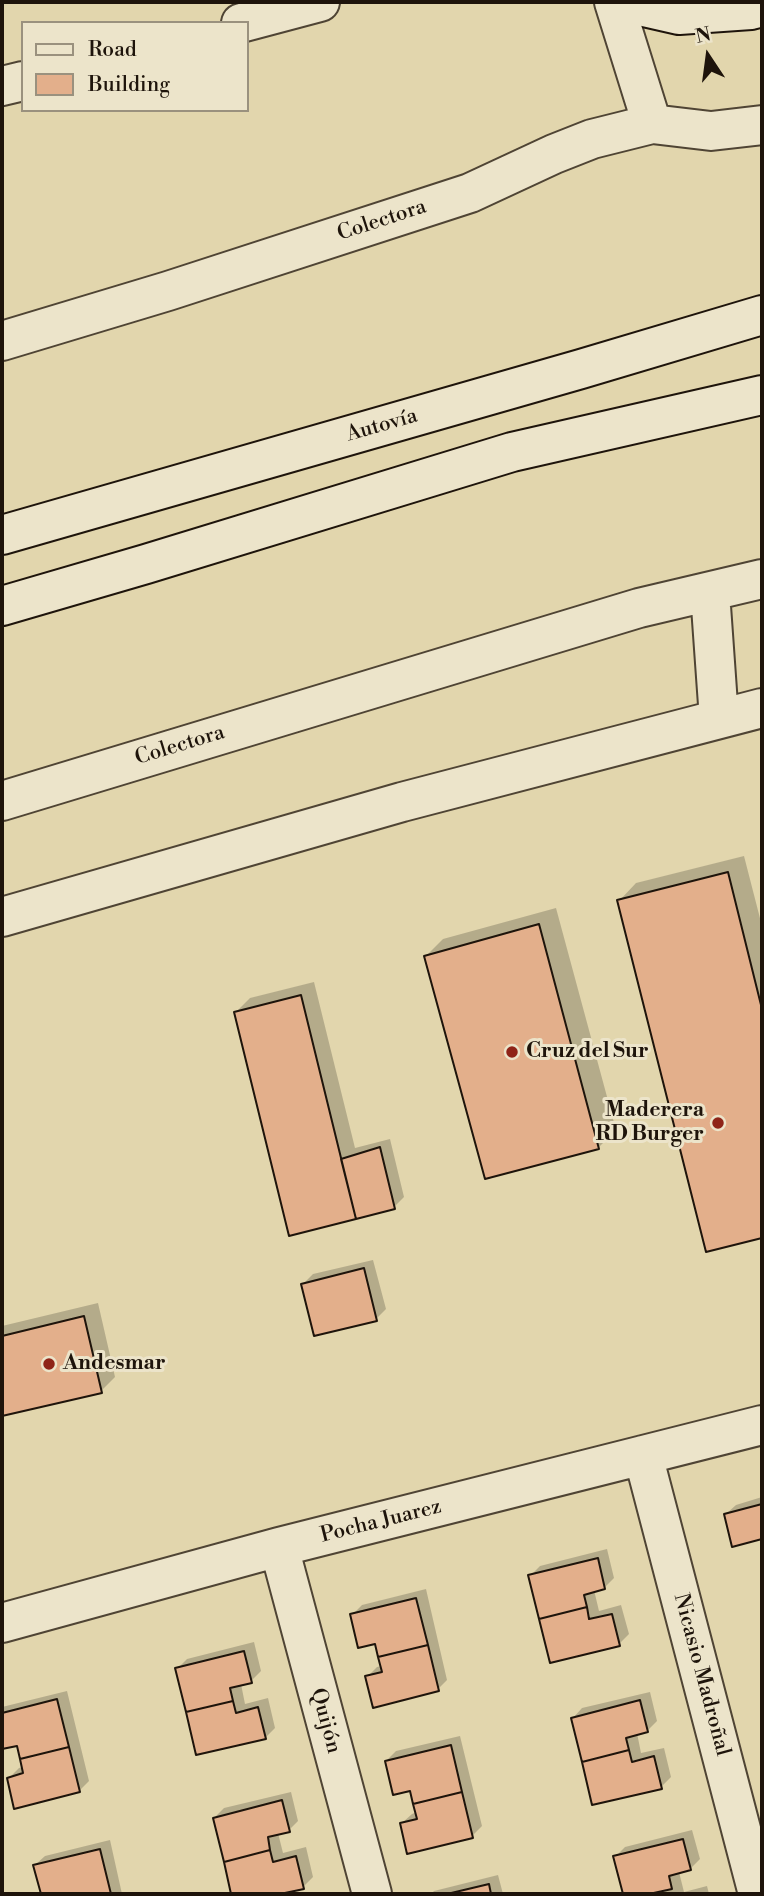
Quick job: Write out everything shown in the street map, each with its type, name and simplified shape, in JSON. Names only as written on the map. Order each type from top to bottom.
[{"type":"street","points":[[248,21],[320,2]]},
{"type":"street","points":[[614,2],[652,124]]},
{"type":"street","points":[[622,2],[679,15],[762,7]]},
{"type":"street","points":[[2,66],[21,70]]},
{"type":"street","points":[[2,86],[21,81]]},
{"type":"street","name":"Colectora","points":[[2,341],[168,291],[470,193],[554,153],[592,139],[652,124],[711,131],[762,125]]},
{"type":"street","name":"Autovía","points":[[2,535],[762,315]]},
{"type":"street","points":[[2,607],[512,452],[762,395]]},
{"type":"street","name":"Colectora","points":[[2,801],[639,608],[762,579]]},
{"type":"street","points":[[710,592],[719,719]]},
{"type":"street","points":[[2,917],[402,802],[762,708]]},
{"type":"street","name":"Pocha Juarez","points":[[2,1623],[279,1548],[762,1425]]},
{"type":"street","name":"Nicasio Madroñal","points":[[643,1455],[758,1894]]},
{"type":"street","name":"Quijón","points":[[279,1548],[372,1894]]},
{"type":"building","name":"Maderera RD Burger","points":[[728,872],[762,1009],[762,1238],[706,1252],[617,900]]},
{"type":"building","name":"Cruz del Sur","points":[[539,924],[599,1149],[485,1179],[424,956]]},
{"type":"building","points":[[301,995],[356,1219],[289,1236],[234,1012]]},
{"type":"building","points":[[380,1147],[395,1209],[356,1219],[341,1159]]},
{"type":"building","points":[[364,1268],[377,1321],[314,1336],[301,1284]]},
{"type":"building","name":"Andesmar","points":[[84,1316],[102,1393],[2,1416],[2,1336]]},
{"type":"building","points":[[762,1504],[762,1539],[732,1547],[724,1514]]},
{"type":"building","points":[[598,1558],[605,1589],[584,1595],[587,1607],[539,1619],[528,1575]]},
{"type":"building","points":[[416,1598],[428,1645],[378,1657],[375,1644],[358,1648],[350,1614]]},
{"type":"building","points":[[587,1607],[589,1619],[612,1614],[620,1646],[550,1663],[539,1619]]},
{"type":"building","points":[[428,1645],[439,1691],[373,1708],[365,1676],[382,1672],[378,1657]]},
{"type":"building","points":[[244,1651],[252,1683],[230,1688],[233,1701],[186,1712],[175,1668]]},
{"type":"building","points":[[57,1699],[69,1747],[20,1759],[17,1746],[2,1749],[2,1713]]},
{"type":"building","points":[[640,1700],[648,1732],[626,1738],[629,1750],[582,1762],[571,1718]]},
{"type":"building","points":[[233,1701],[236,1713],[258,1707],[266,1739],[196,1755],[186,1712]]},
{"type":"building","points":[[451,1745],[462,1792],[413,1804],[410,1791],[393,1795],[385,1761]]},
{"type":"building","points":[[69,1747],[80,1792],[14,1809],[7,1778],[23,1773],[20,1759]]},
{"type":"building","points":[[629,1750],[632,1762],[654,1756],[662,1789],[592,1805],[582,1762]]},
{"type":"building","points":[[462,1792],[473,1838],[407,1854],[400,1823],[417,1819],[413,1804]]},
{"type":"building","points":[[282,1800],[290,1832],[268,1837],[270,1850],[224,1862],[213,1818]]},
{"type":"building","points":[[683,1839],[691,1870],[669,1876],[672,1889],[649,1894],[623,1894],[613,1856]]},
{"type":"building","points":[[100,1849],[111,1894],[41,1894],[33,1865]]},
{"type":"building","points":[[270,1850],[273,1862],[296,1856],[304,1889],[280,1894],[231,1894],[224,1862]]},
{"type":"building","points":[[489,1884],[491,1894],[447,1894]]},
{"type":"place","name":"Cruz del Sur","points":[[512,1052]]},
{"type":"place","name":"Maderera RD Burger","points":[[718,1123]]},
{"type":"place","name":"Andesmar","points":[[49,1364]]}]
